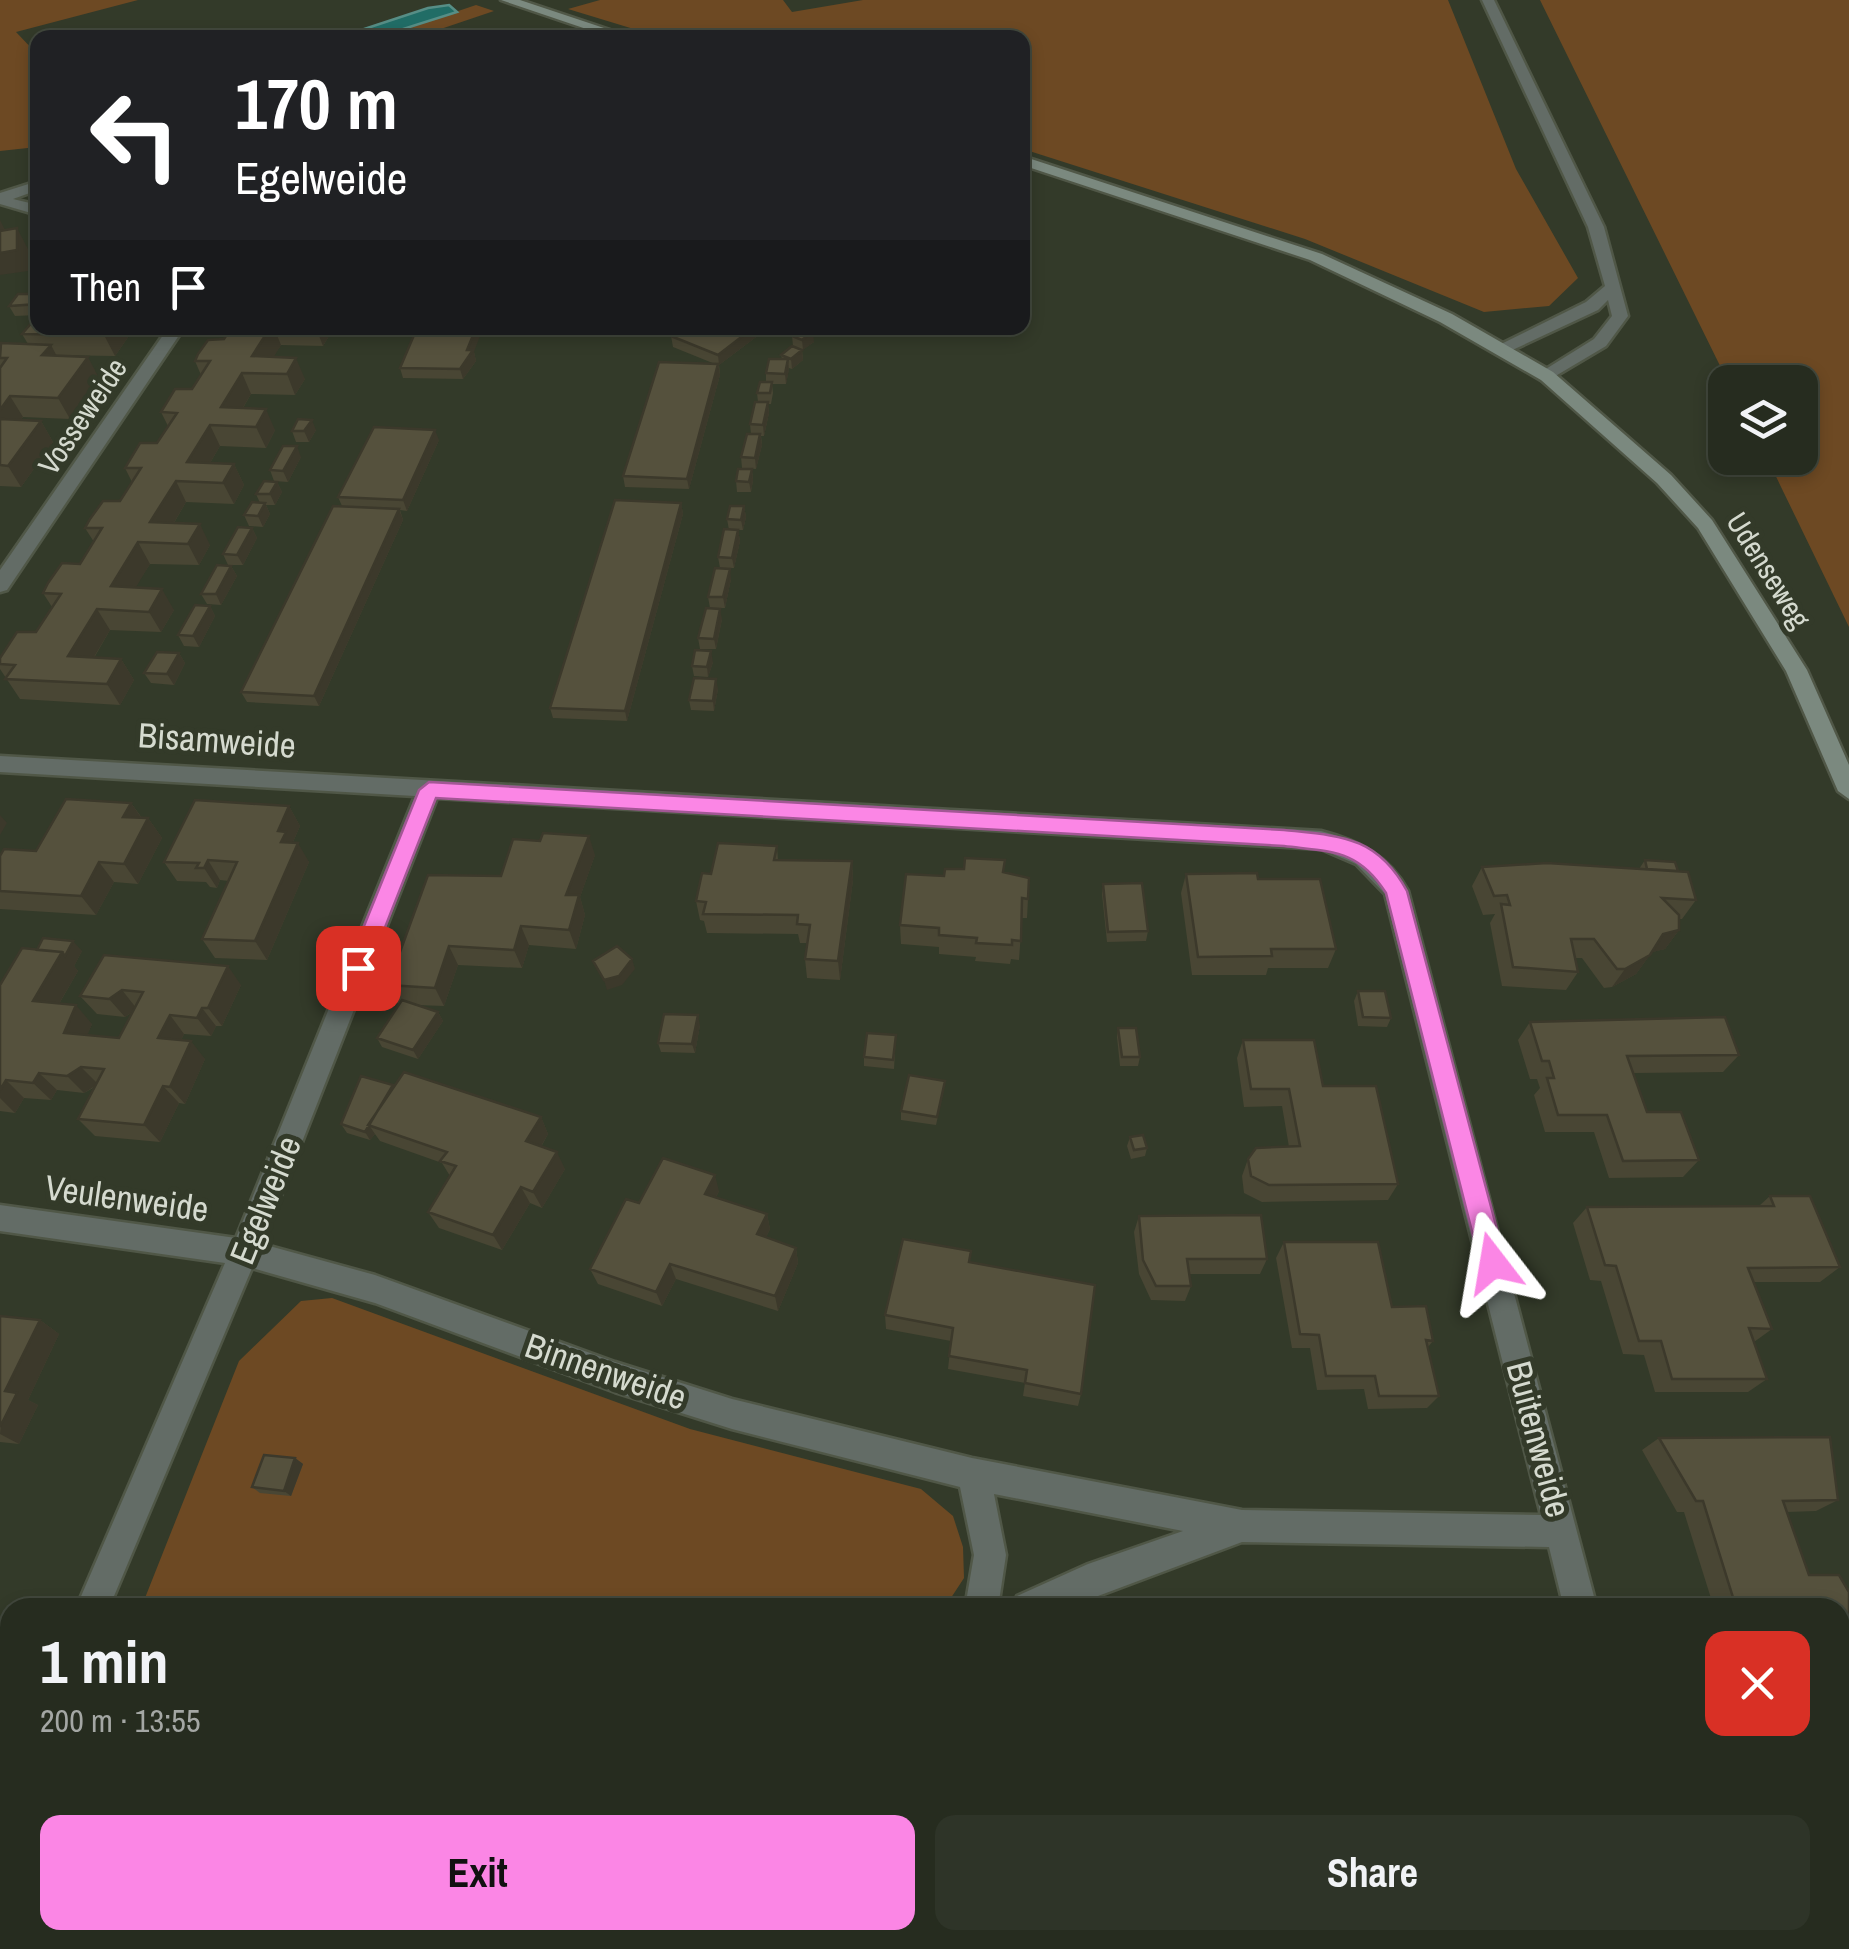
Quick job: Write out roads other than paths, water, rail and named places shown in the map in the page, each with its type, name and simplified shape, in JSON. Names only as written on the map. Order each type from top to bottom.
[{"type":"main road","points":[[513,2],[603,30]]},
{"type":"main road","name":"Udenseweg","points":[[1030,163],[1316,258],[1446,318],[1548,376],[1664,479],[1706,524],[1796,670],[1849,791]]},
{"type":"street","points":[[1488,0],[1596,227],[1620,316],[1618,324],[1548,376]]},
{"type":"street","points":[[1,198],[30,188]]},
{"type":"street","points":[[1,198],[30,208]]},
{"type":"street","points":[[1500,348],[1579,313],[1613,288]]},
{"type":"street","name":"Vosseweide","points":[[0,585],[171,335]]},
{"type":"street","name":"Bisamweide","points":[[0,764],[429,790]]},
{"type":"street","name":"Egelweide","points":[[96,1598],[244,1252],[429,790]]},
{"type":"street","name":"Buitenweide","points":[[429,790],[1321,840],[1362,852],[1382,868],[1396,891],[1579,1598]]},
{"type":"street","name":"Veulenweide","points":[[0,1218],[244,1252]]},
{"type":"street","name":"Binnenweide","points":[[244,1252],[376,1289],[615,1377],[732,1414],[972,1474],[1242,1526],[1562,1531]]},
{"type":"street","points":[[972,1474],[990,1532],[992,1569],[984,1598]]},
{"type":"street","name":"Binnenweide","points":[[1050,1598],[1088,1580],[1242,1526]]},
{"type":"water","points":[[449,5],[457,12],[400,30],[361,30]]}]
